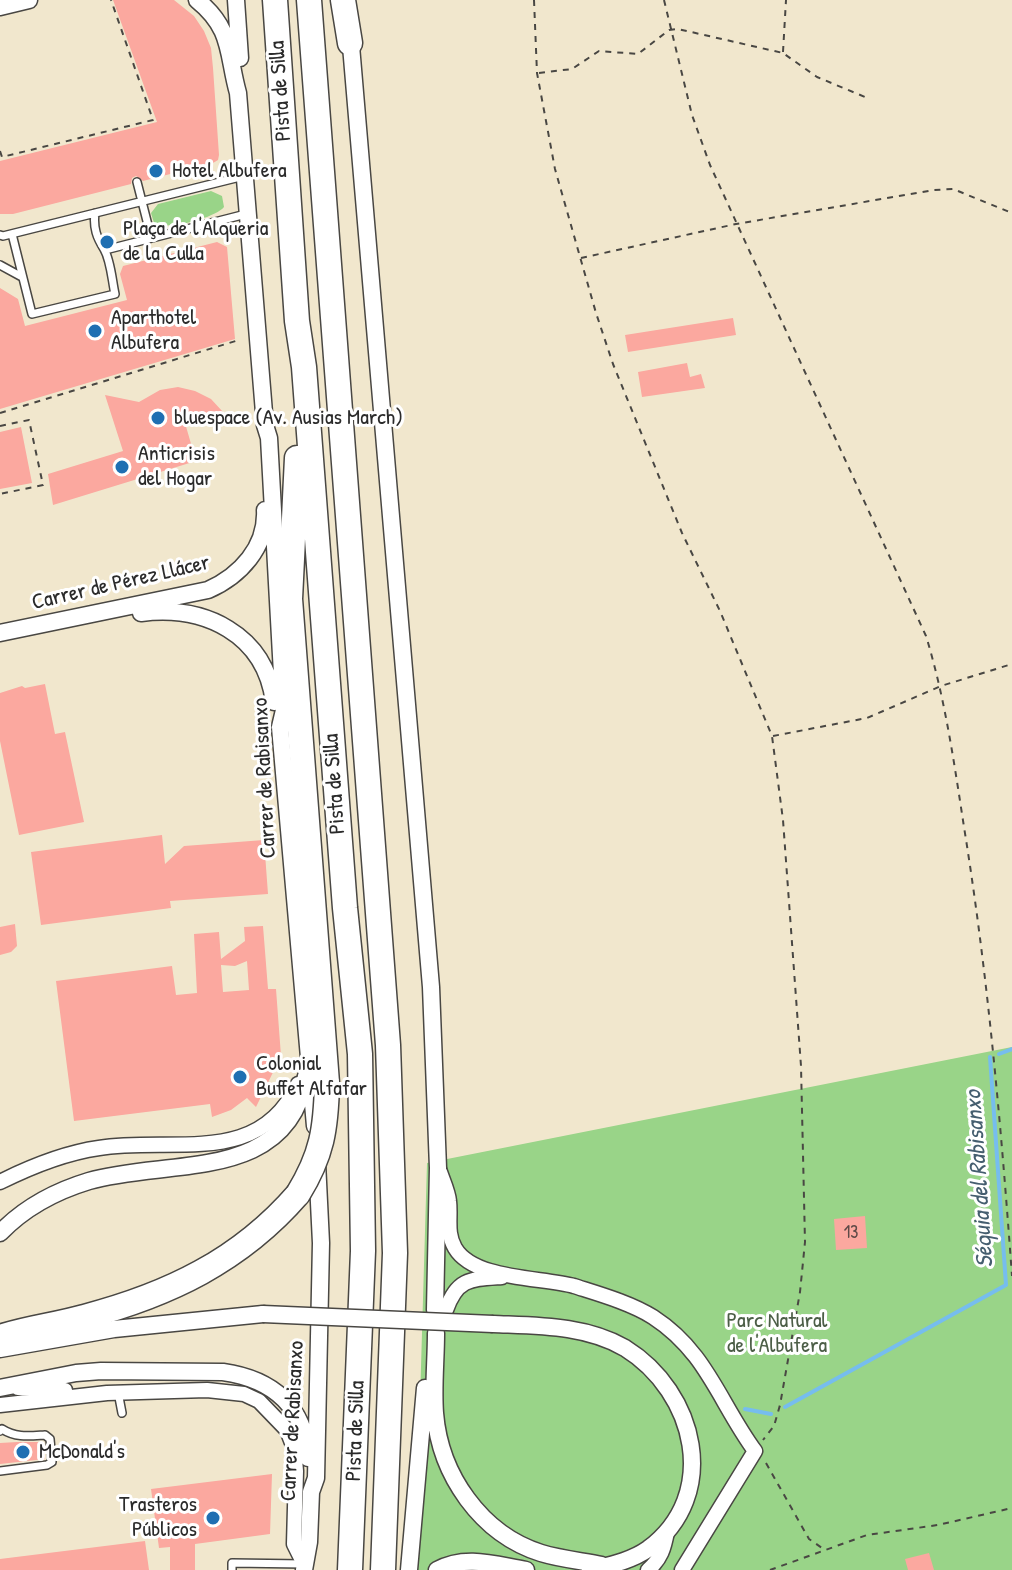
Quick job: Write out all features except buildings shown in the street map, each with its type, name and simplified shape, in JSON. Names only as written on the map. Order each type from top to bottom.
[{"type":"highway","name":"Pista de Silla","points":[[275,0],[297,321],[304,367],[345,908],[360,1054],[363,1251],[350,1570]]},
{"type":"highway","name":"Pista de Silla","points":[[309,0],[388,1045],[395,1253],[383,1570]]},
{"type":"highway","points":[[343,0],[350,43]]},
{"type":"highway","points":[[0,1338],[142,1300],[214,1266],[273,1223],[298,1194],[313,1170],[326,1126],[327,1083],[290,599],[297,468],[290,368],[297,321]]},
{"type":"street","points":[[0,7],[29,0]]},
{"type":"street","name":"Carrer de Rabisanxo","points":[[197,0],[222,28],[229,45],[238,93],[265,425],[269,438],[284,710],[280,727],[308,1062],[313,1089],[321,1243],[316,1478],[311,1492],[309,1542],[304,1567]]},
{"type":"street","points":[[236,0],[241,76],[238,93]]},
{"type":"street","points":[[349,0],[350,43],[431,987],[441,1310]]},
{"type":"street","name":"Carrer de Pérez Llácer","points":[[0,633],[208,590],[239,572],[261,539],[266,519],[262,439],[265,425]]},
{"type":"street","name":"Carrer de Pérez Llácer","points":[[0,643],[136,614],[162,611],[192,614],[234,632],[254,651],[265,667],[272,686],[280,727]]},
{"type":"street","points":[[0,1182],[62,1156],[100,1147],[222,1144],[248,1135],[275,1118],[283,1109],[308,1062]]},
{"type":"street","points":[[0,1233],[28,1209],[89,1181],[224,1161],[259,1147],[276,1136],[298,1107],[308,1062]]},
{"type":"street","points":[[438,1168],[449,1200],[449,1229],[454,1247],[464,1260],[478,1267],[514,1276],[572,1285],[650,1315],[680,1337],[706,1369],[738,1428],[755,1451],[682,1570]]},
{"type":"street","points":[[441,1310],[452,1293],[472,1279],[514,1276]]},
{"type":"street","points":[[0,1338],[149,1317],[211,1313],[545,1326],[601,1337],[624,1348],[660,1378],[684,1418],[692,1450],[692,1472],[680,1514],[667,1532],[646,1550],[626,1560],[590,1570]]},
{"type":"street","points":[[0,1349],[114,1329],[263,1314]]},
{"type":"street","points":[[0,1359],[87,1342],[196,1328],[220,1320]]},
{"type":"street","points":[[409,1570],[437,1337],[434,1389],[440,1442],[451,1474],[464,1496],[481,1515],[521,1544],[551,1555],[608,1565]]},
{"type":"street","points":[[5,1388],[101,1371],[223,1372],[251,1378],[278,1392],[293,1409],[308,1444],[311,1492]]},
{"type":"street","points":[[5,1388],[113,1392]]},
{"type":"street","name":"Carrer de Rabisanxo","points":[[113,1392],[225,1390],[259,1401],[287,1430],[294,1448],[294,1544],[304,1567]]},
{"type":"street","points":[[0,1405],[113,1392]]},
{"type":"street","points":[[648,1570],[657,1563],[663,1552],[667,1532]]},
{"type":"street","points":[[437,1570],[459,1561],[526,1570]]},
{"type":"lane","points":[[0,235],[246,176]]},
{"type":"lane","points":[[137,182],[149,229],[148,239]]},
{"type":"lane","points":[[12,234],[32,314],[65,311],[115,294],[105,250],[99,244],[93,223],[95,213]]},
{"type":"lane","points":[[105,250],[249,213]]},
{"type":"lane","points":[[0,265],[23,278]]},
{"type":"lane","points":[[113,1392],[122,1413]]},
{"type":"lane","points":[[0,1431],[22,1436],[45,1435],[50,1439],[53,1457],[47,1465],[0,1471]]},
{"type":"lane","points":[[232,1570],[232,1563],[304,1567]]},
{"type":"path","points":[[0,151],[2,157],[153,120],[111,0]]},
{"type":"path","points":[[534,0],[537,73],[555,169],[613,364],[682,533],[720,611],[772,736],[783,820],[800,1051],[805,1242],[800,1292],[780,1405],[774,1426],[755,1451],[767,1465],[809,1539],[825,1550]]},
{"type":"path","points":[[664,0],[669,30],[710,165],[926,636],[941,686],[970,866],[996,1059],[1012,1276]]},
{"type":"path","points":[[783,53],[786,0]]},
{"type":"path","points":[[537,73],[572,69],[599,51],[638,54],[669,30],[678,29],[783,53],[817,77],[865,97]]},
{"type":"path","points":[[580,258],[736,224],[934,190],[953,189],[1012,213]]},
{"type":"path","points":[[0,413],[239,340]]},
{"type":"path","points":[[0,426],[29,420],[43,485],[0,494]]},
{"type":"path","points":[[772,736],[867,718],[941,686],[1012,664]]},
{"type":"path","points":[[770,1570],[867,1535],[938,1525],[1012,1508]]},
{"type":"green space","points":[[211,191],[222,196],[224,207],[219,211],[179,224],[154,223],[151,213],[158,204]]},
{"type":"green space","name":"Parc Natural de l'Albufera","points":[[1012,1047],[1012,1570],[415,1570],[427,1163]]},
{"type":"waterway","name":"Séquia del Rabisanxo","points":[[999,1054],[1012,1049]]},
{"type":"waterway","name":"Séquia del Rabisanxo","points":[[785,1407],[1006,1285],[990,1057]]},
{"type":"waterway","name":"Séquia del Rabisanxo","points":[[745,1409],[771,1414]]},
{"type":"place","name":"Hotel Albufera","points":[[156,171]]},
{"type":"place","name":"Plaça de l'Alqueria de la Culla","points":[[107,242]]},
{"type":"place","name":"Aparthotel Albufera","points":[[95,331]]},
{"type":"place","name":"bluespace (Av. Ausias March)","points":[[158,418]]},
{"type":"place","name":"Anticrisis del Hogar","points":[[122,467]]},
{"type":"place","name":"Colonial Buffet Alfafar","points":[[240,1077]]},
{"type":"place","name":"McDonald's","points":[[23,1452]]},
{"type":"place","name":"Trasteros Públicos","points":[[213,1518]]}]
